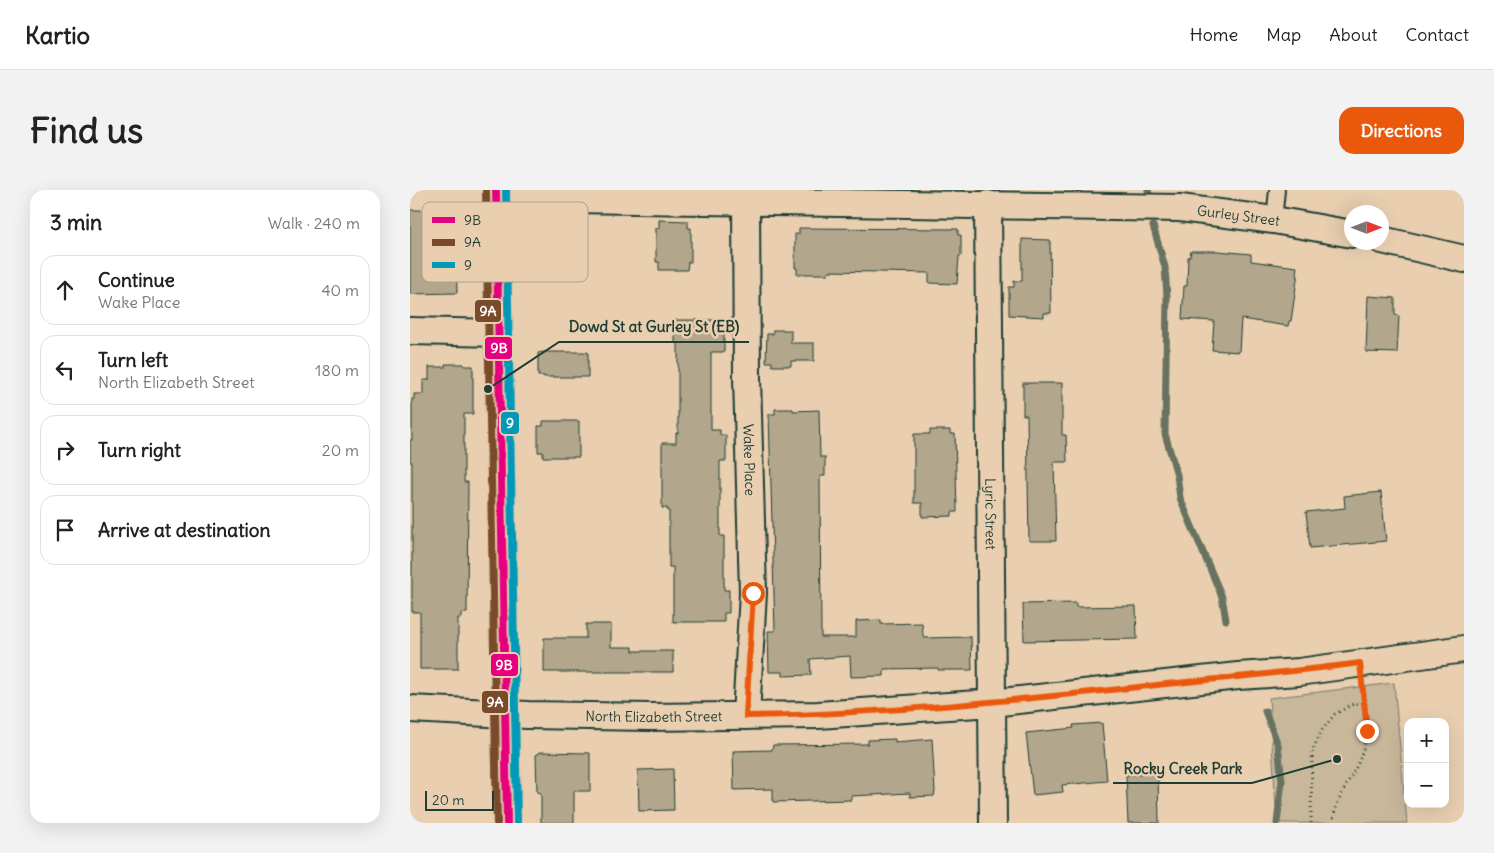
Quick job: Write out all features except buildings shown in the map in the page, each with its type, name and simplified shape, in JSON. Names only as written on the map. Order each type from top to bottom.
[{"type":"street","name":"Gurley Street","points":[[497,194],[746,202],[823,196],[988,204],[1180,208],[1274,220],[1344,233]]},
{"type":"street","name":"Wake Place","points":[[746,202],[747,378],[753,593],[746,716]]},
{"type":"street","name":"Lyric Street","points":[[988,204],[993,823]]},
{"type":"street","points":[[1389,242],[1464,259]]},
{"type":"street","points":[[498,282],[507,823]]},
{"type":"street","points":[[410,331],[498,333]]},
{"type":"street","name":"North Elizabeth Street","points":[[410,710],[650,717],[818,715],[992,703],[1238,676],[1299,672],[1464,649]]},
{"type":"lane","points":[[1274,220],[1277,190]]},
{"type":"path","points":[[1333,823],[1342,791],[1354,771],[1366,743],[1366,702],[1360,663]]},
{"type":"path","points":[[1312,823],[1312,752],[1322,730],[1335,714],[1353,704],[1366,702]]},
{"type":"shaded area","points":[[1394,683],[1404,808],[1406,808],[1407,823],[1277,823],[1269,698]]},
{"type":"waterway","points":[[1148,190],[1149,194]]},
{"type":"waterway","points":[[1153,226],[1165,267],[1167,297],[1165,434],[1177,475],[1180,498],[1222,597],[1226,620]]},
{"type":"waterway","points":[[1265,711],[1278,745],[1282,781],[1277,823]]},
{"type":"transit line","name":"9A","points":[[486,190],[486,202]]},
{"type":"transit line","name":"9B","points":[[496,190],[496,202]]},
{"type":"transit line","name":"9","points":[[506,190],[506,202]]},
{"type":"transit line","name":"9A","points":[[488,282],[497,823]]},
{"type":"transit line","name":"9B","points":[[498,282],[507,823]]},
{"type":"transit line","name":"9","points":[[508,282],[517,823]]},
{"type":"place","name":"Dowd St at Gurley St (EB)","points":[[488,389]]},
{"type":"place","name":"Rocky Creek Park","points":[[1337,759]]},
{"type":"route","points":[[753,593],[746,716],[818,715],[992,703],[1238,676],[1299,672],[1360,663],[1366,702],[1367,731]]}]
